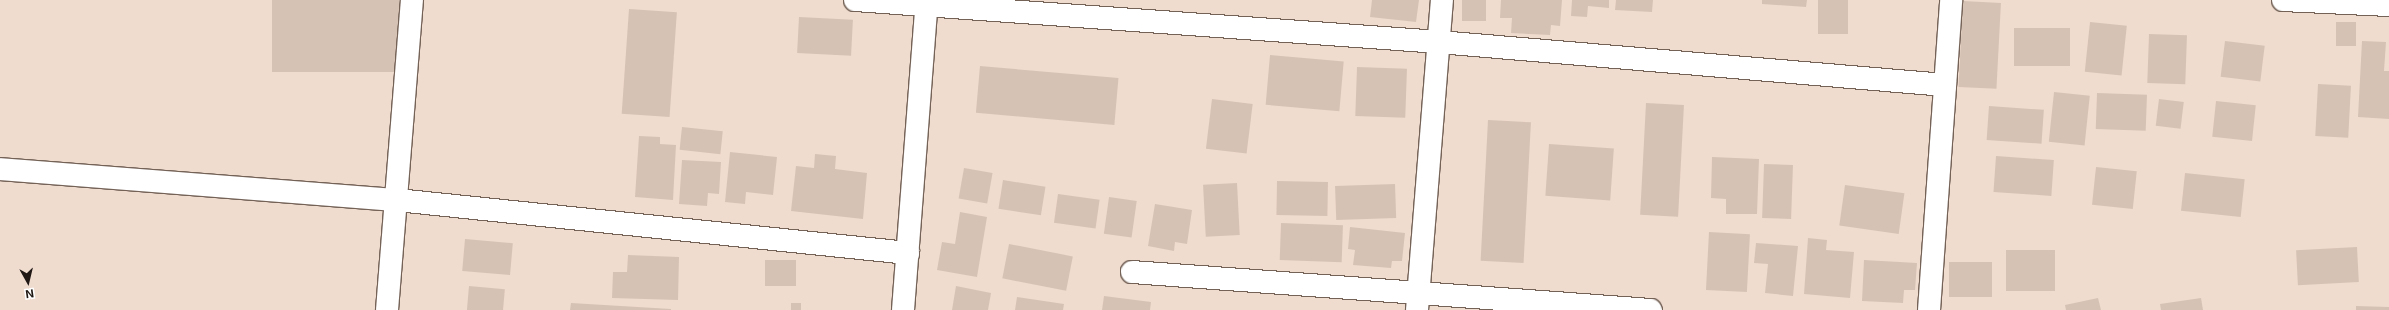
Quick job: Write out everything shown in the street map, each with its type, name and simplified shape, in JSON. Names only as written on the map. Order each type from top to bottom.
[{"type":"street","points":[[387,310],[412,0]]},
{"type":"street","points":[[855,0],[927,3],[1439,42],[1945,85]]},
{"type":"street","points":[[1418,302],[1442,0]]},
{"type":"street","points":[[1929,310],[1950,0]]},
{"type":"street","points":[[2284,0],[2389,5]]},
{"type":"street","points":[[903,310],[927,3]]},
{"type":"street","points":[[0,169],[397,200],[908,253]]},
{"type":"street","points":[[1132,272],[1418,302],[1651,310]]},
{"type":"building","points":[[272,0],[399,0],[399,72],[272,72]]},
{"type":"building","points":[[1372,0],[1419,0],[1416,22],[1370,17]]},
{"type":"building","points":[[1462,0],[1486,0],[1486,21],[1462,21]]},
{"type":"building","points":[[1501,0],[1562,0],[1560,26],[1551,25],[1550,35],[1511,33],[1512,18],[1500,18]]},
{"type":"building","points":[[1572,0],[1609,0],[1609,8],[1588,6],[1587,17],[1571,16]]},
{"type":"building","points":[[1616,0],[1653,0],[1652,12],[1615,10]]},
{"type":"building","points":[[1762,0],[1807,0],[1806,7],[1762,4]]},
{"type":"building","points":[[1818,0],[1848,0],[1848,34],[1818,34]]},
{"type":"building","points":[[1963,1],[2001,3],[1996,89],[1958,87]]},
{"type":"building","points":[[629,9],[677,12],[670,117],[622,114]]},
{"type":"building","points":[[799,17],[853,20],[851,56],[797,53]]},
{"type":"building","points":[[2090,22],[2127,26],[2122,76],[2085,72]]},
{"type":"building","points":[[2336,22],[2356,22],[2356,46],[2336,46]]},
{"type":"building","points":[[2014,28],[2070,28],[2070,66],[2014,66]]},
{"type":"building","points":[[2149,34],[2187,35],[2185,84],[2147,83]]},
{"type":"building","points":[[2225,41],[2265,46],[2260,82],[2221,77]]},
{"type":"building","points":[[2362,41],[2386,42],[2384,71],[2389,71],[2389,119],[2358,117]]},
{"type":"building","points":[[1270,55],[1344,61],[1339,111],[1266,105]]},
{"type":"building","points":[[980,66],[1118,78],[1114,125],[976,113]]},
{"type":"building","points":[[1357,67],[1407,69],[1405,118],[1355,116]]},
{"type":"building","points":[[2318,84],[2351,86],[2348,138],[2315,136]]},
{"type":"building","points":[[2054,92],[2090,96],[2085,145],[2049,142]]},
{"type":"building","points":[[2097,93],[2147,95],[2146,131],[2096,129]]},
{"type":"building","points":[[1212,99],[1253,104],[1247,154],[1206,149]]},
{"type":"building","points":[[2159,99],[2184,102],[2181,129],[2156,126]]},
{"type":"building","points":[[2216,101],[2256,105],[2252,141],[2212,137]]},
{"type":"building","points":[[1646,103],[1684,105],[1678,217],[1640,215]]},
{"type":"building","points":[[1989,106],[2044,110],[2041,144],[1987,140]]},
{"type":"building","points":[[1488,120],[1531,122],[1524,263],[1481,261]]},
{"type":"building","points":[[682,127],[723,131],[720,154],[680,150]]},
{"type":"building","points":[[639,136],[660,137],[660,144],[676,145],[673,200],[635,197]]},
{"type":"building","points":[[1549,144],[1614,149],[1610,200],[1545,196]]},
{"type":"building","points":[[730,152],[777,157],[773,195],[746,192],[745,204],[725,202]]},
{"type":"building","points":[[815,154],[836,156],[835,169],[867,173],[863,219],[791,211],[796,166],[814,168]]},
{"type":"building","points":[[1996,156],[2054,160],[2051,196],[1993,192]]},
{"type":"building","points":[[1712,157],[1759,159],[1757,214],[1726,214],[1726,199],[1711,198]]},
{"type":"building","points":[[682,160],[721,162],[719,194],[708,193],[707,206],[679,204]]},
{"type":"building","points":[[1764,164],[1793,165],[1791,219],[1762,218]]},
{"type":"building","points":[[2096,167],[2137,171],[2133,209],[2092,205]]},
{"type":"building","points":[[964,168],[993,173],[987,204],[959,199]]},
{"type":"building","points":[[2185,173],[2245,179],[2241,217],[2181,211]]},
{"type":"building","points":[[1003,180],[1045,187],[1041,215],[998,209]]},
{"type":"building","points":[[1277,181],[1328,182],[1327,216],[1276,215]]},
{"type":"building","points":[[1237,183],[1240,235],[1206,237],[1203,185]]},
{"type":"building","points":[[1395,184],[1396,218],[1336,220],[1335,186]]},
{"type":"building","points":[[1845,185],[1904,193],[1899,234],[1839,226]]},
{"type":"building","points":[[1058,194],[1100,200],[1096,229],[1054,223]]},
{"type":"building","points":[[1109,197],[1137,201],[1132,238],[1104,234]]},
{"type":"building","points":[[1155,204],[1192,210],[1187,244],[1175,242],[1174,251],[1148,246]]},
{"type":"building","points":[[960,212],[987,217],[977,277],[937,270],[942,242],[955,244]]},
{"type":"building","points":[[1281,223],[1343,225],[1342,262],[1280,260]]},
{"type":"building","points":[[1350,227],[1405,233],[1402,261],[1392,261],[1391,268],[1353,265],[1355,250],[1348,249]]},
{"type":"building","points":[[1709,232],[1750,234],[1747,292],[1706,290]]},
{"type":"building","points":[[1808,238],[1827,240],[1826,250],[1854,252],[1850,298],[1804,294]]},
{"type":"building","points":[[465,239],[513,243],[510,275],[462,271]]},
{"type":"building","points":[[1756,243],[1798,246],[1793,296],[1765,293],[1768,264],[1754,263]]},
{"type":"building","points":[[1009,244],[1073,256],[1066,291],[1002,278]]},
{"type":"building","points":[[2357,247],[2359,282],[2298,285],[2296,250]]},
{"type":"building","points":[[2006,250],[2055,250],[2055,291],[2006,291]]},
{"type":"building","points":[[628,255],[679,257],[678,300],[612,298],[613,272],[627,272]]},
{"type":"building","points":[[765,260],[796,260],[796,286],[765,286]]},
{"type":"building","points":[[1864,260],[1917,263],[1915,290],[1904,290],[1903,303],[1862,301]]},
{"type":"building","points":[[1949,262],[1992,262],[1992,297],[1949,297]]},
{"type":"building","points":[[469,286],[505,289],[503,310],[467,310]]},
{"type":"building","points":[[956,286],[991,293],[988,310],[952,310]]},
{"type":"building","points":[[1104,296],[1151,302],[1150,310],[1102,310]]},
{"type":"building","points":[[1017,297],[1064,304],[1063,310],[1015,310]]},
{"type":"building","points":[[2098,298],[2101,310],[2066,310],[2065,305]]},
{"type":"building","points":[[2201,298],[2203,310],[2161,310],[2160,304]]},
{"type":"building","points":[[571,303],[671,309],[671,310],[570,310]]},
{"type":"building","points":[[791,303],[801,303],[801,310],[791,310]]},
{"type":"building","points":[[2356,306],[2389,307],[2389,310],[2356,310]]}]
